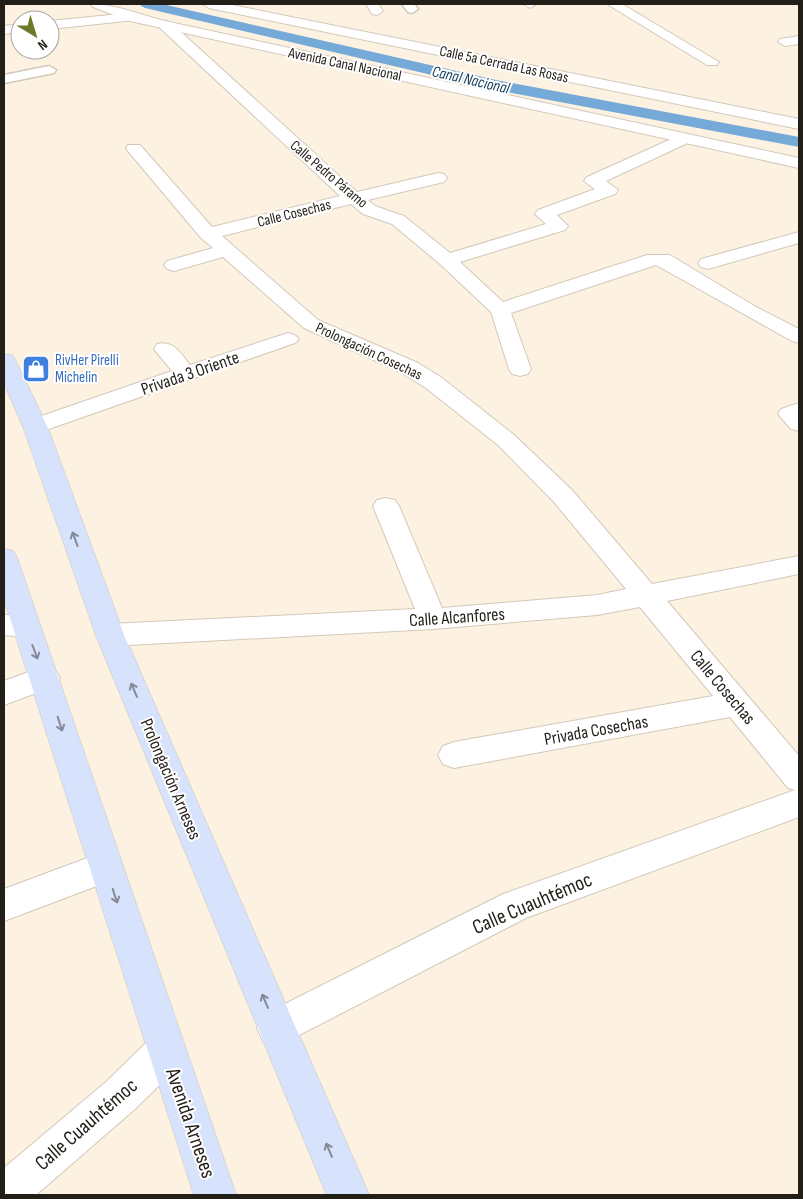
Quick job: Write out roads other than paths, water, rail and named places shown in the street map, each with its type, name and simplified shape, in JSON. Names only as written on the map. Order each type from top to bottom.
[{"type":"main road","name":"Prolongación Arneses","points":[[4,360],[35,426],[110,635],[348,1195]]},
{"type":"main road","points":[[4,558],[15,626],[45,678],[166,1051]]},
{"type":"main road","name":"Avenida Arneses","points":[[166,1051],[215,1195]]},
{"type":"street","name":"Avenida Canal Nacional","points":[[97,4],[130,16],[164,25],[799,163]]},
{"type":"street","name":"Calle 5a Cerrada Las Rosas","points":[[209,4],[799,124]]},
{"type":"street","points":[[613,4],[712,62]]},
{"type":"street","points":[[60,24],[130,16]]},
{"type":"street","name":"Calle Pedro Páramo","points":[[164,25],[353,198],[370,210],[398,220],[447,260],[500,310],[520,369]]},
{"type":"street","points":[[785,42],[799,40]]},
{"type":"street","points":[[4,79],[49,70]]},
{"type":"street","points":[[447,260],[559,226],[544,214],[609,190],[593,181],[686,138]]},
{"type":"street","name":"Prolongación Cosechas","points":[[134,148],[208,234],[311,324],[410,368],[434,383],[506,440],[563,496],[647,596]]},
{"type":"street","name":"Calle Cosechas","points":[[208,234],[438,178]]},
{"type":"street","points":[[708,263],[799,238]]},
{"type":"street","points":[[174,265],[227,250]]},
{"type":"street","points":[[500,310],[654,259],[663,259],[749,311],[799,337]]},
{"type":"street","name":"Privada 3 Oriente","points":[[35,426],[188,375],[288,339]]},
{"type":"street","points":[[165,349],[188,375]]},
{"type":"street","points":[[799,410],[789,414],[799,424]]},
{"type":"street","points":[[386,506],[432,619]]},
{"type":"street","name":"Calle Alcanfores","points":[[110,635],[432,619],[597,605],[799,564]]},
{"type":"street","name":"Calle Cosechas","points":[[647,596],[799,778]]},
{"type":"street","points":[[4,692],[45,678]]},
{"type":"street","name":"Privada Cosechas","points":[[454,755],[737,704]]},
{"type":"street","name":"Calle Cuauhtémoc","points":[[276,1028],[515,906],[799,803]]},
{"type":"street","points":[[4,905],[106,867]]},
{"type":"street","name":"Calle Cuauhtémoc","points":[[4,1195],[121,1094],[166,1051]]},
{"type":"waterway","name":"Canal Nacional","points":[[145,4],[496,85],[799,142]]},
{"type":"place","name":"RivHer Pirelli Michelin","points":[[36,369]]}]
